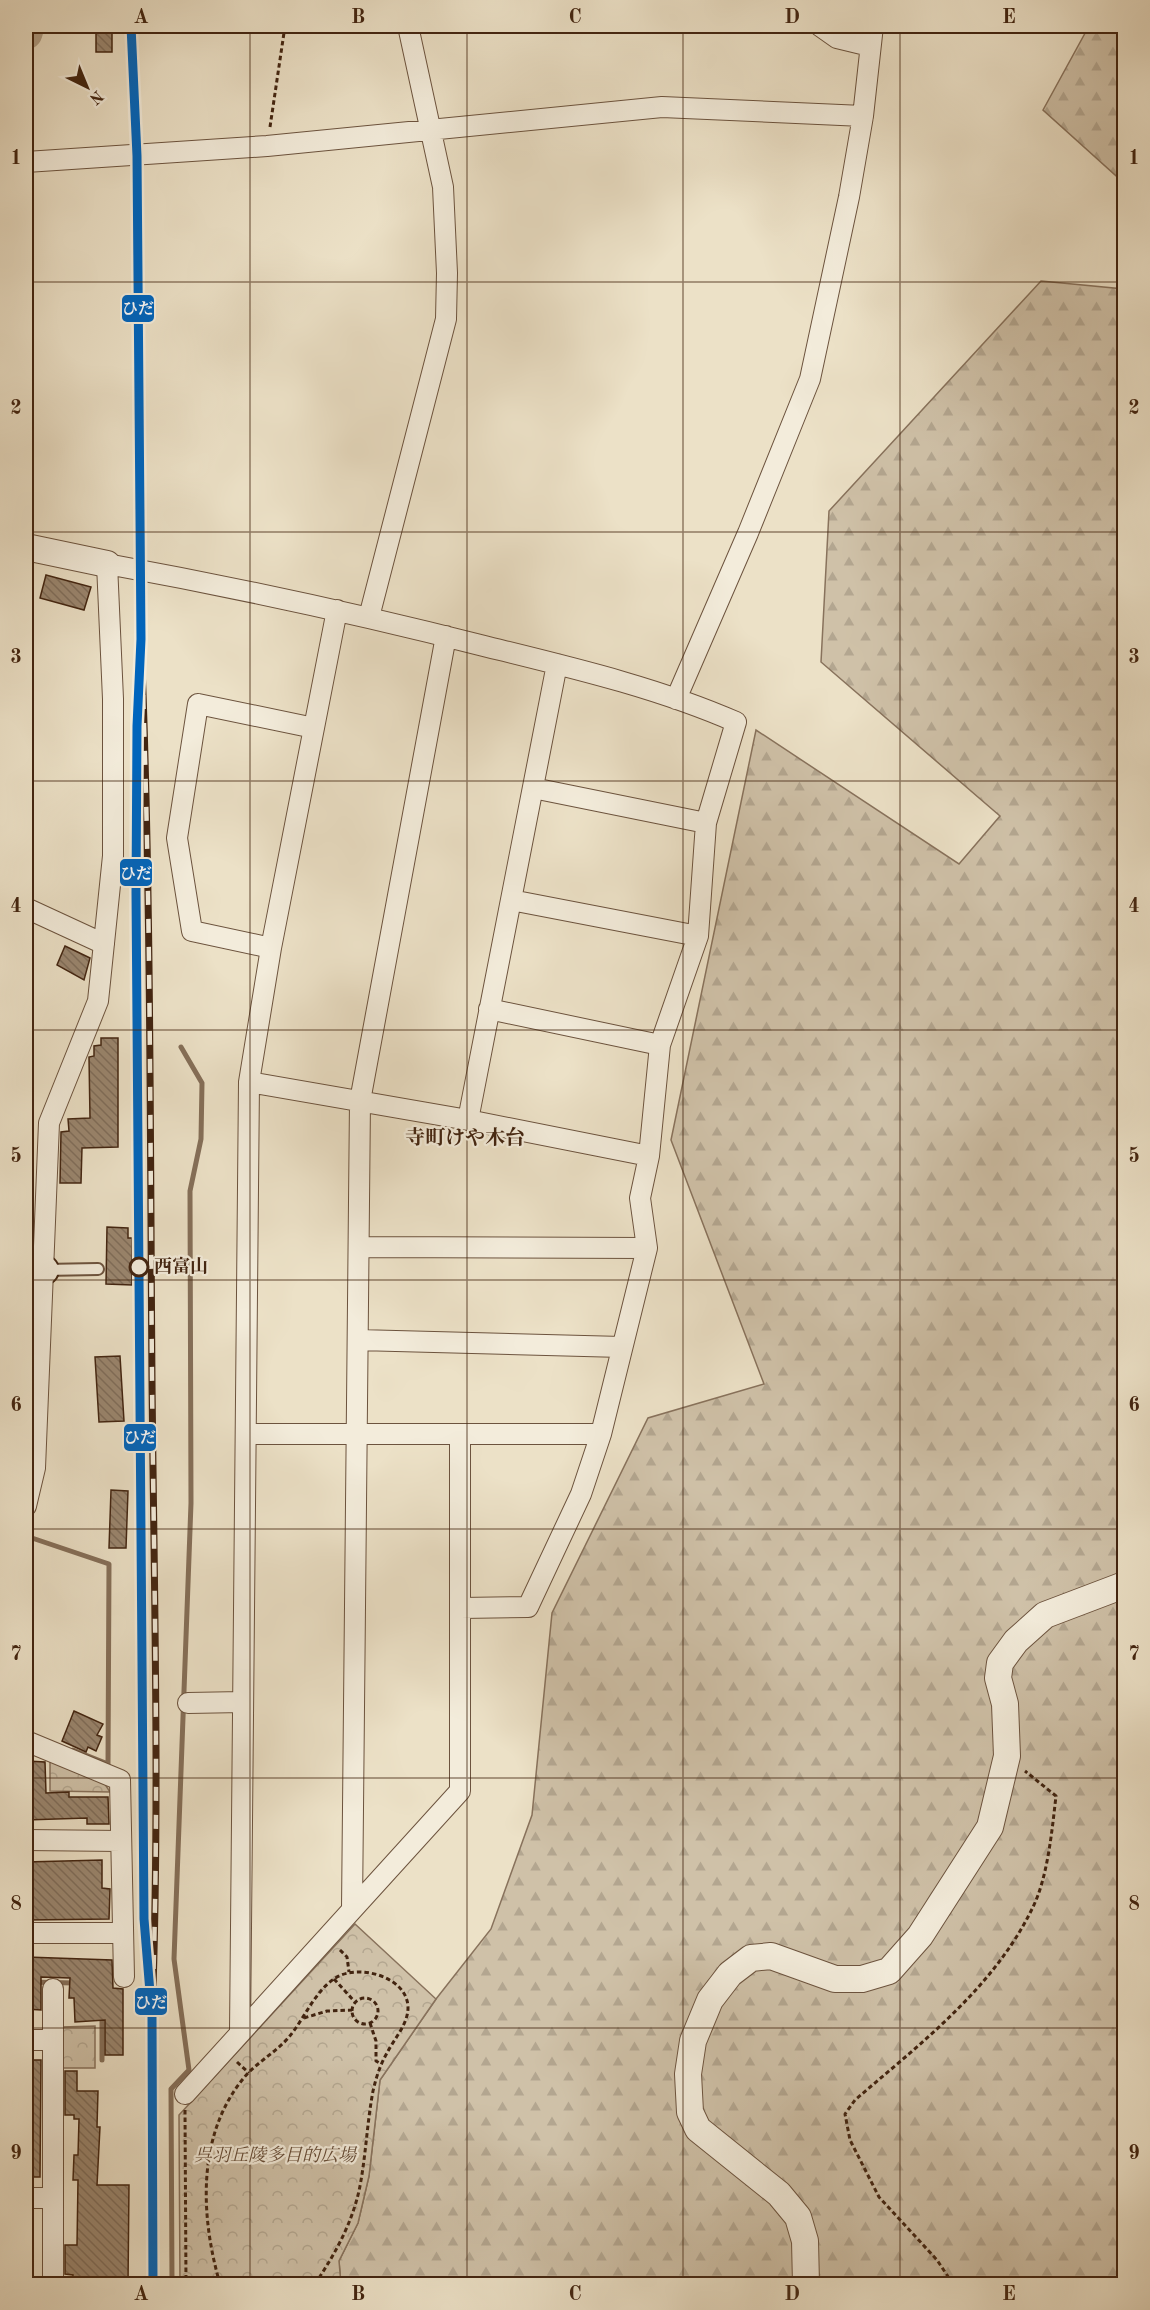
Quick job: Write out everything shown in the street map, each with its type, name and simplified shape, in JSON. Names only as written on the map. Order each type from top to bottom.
[{"type":"street","points":[[369,617],[446,319],[447,273],[442,187],[408,26]]},
{"type":"street","points":[[820,26],[837,38],[870,46]]},
{"type":"street","points":[[676,699],[748,533],[810,379],[844,219],[862,116],[873,26]]},
{"type":"street","points":[[26,162],[267,146],[430,132],[662,107],[862,116]]},
{"type":"street","points":[[26,547],[107,564],[160,572],[369,617],[557,664],[676,699],[736,722],[706,823],[698,936],[660,1045],[649,1156],[640,1198],[647,1248],[601,1434],[581,1494],[528,1607],[461,1608]]},
{"type":"street","points":[[26,1506],[35,1468],[35,1270],[49,1123],[98,1001],[113,856],[112,699],[107,564]]},
{"type":"street","points":[[240,2033],[249,1082],[271,948],[338,610]]},
{"type":"street","points":[[352,1909],[360,1101],[446,636]]},
{"type":"street","points":[[468,1120],[557,664]]},
{"type":"street","points":[[271,948],[192,932],[177,837],[198,704],[314,728]]},
{"type":"street","points":[[533,788],[706,823]]},
{"type":"street","points":[[511,900],[698,936]]},
{"type":"street","points":[[26,908],[104,944]]},
{"type":"street","points":[[489,1009],[660,1045]]},
{"type":"street","points":[[249,1082],[468,1120],[649,1156]]},
{"type":"street","points":[[360,1246],[647,1248]]},
{"type":"street","points":[[358,1340],[622,1347]]},
{"type":"street","points":[[247,1434],[460,1436],[601,1434]]},
{"type":"street","points":[[185,2094],[460,1791],[460,1436]]},
{"type":"street","points":[[806,2284],[805,2241],[798,2217],[779,2194],[698,2129],[690,2112],[688,2074],[693,2041],[710,2000],[730,1974],[750,1958],[771,1956],[836,1979],[862,1979],[890,1971],[920,1936],[990,1827],[1007,1756],[1005,1704],[998,1678],[1000,1663],[1016,1641],[1045,1615],[1125,1585]]},
{"type":"street","points":[[188,1703],[242,1702]]},
{"type":"street","points":[[26,1741],[120,1780],[124,1977]]},
{"type":"street","points":[[26,1840],[121,1841]]},
{"type":"street","points":[[26,1933],[123,1933]]},
{"type":"street","points":[[53,1989],[53,2284]]},
{"type":"street","points":[[26,2040],[53,2040]]},
{"type":"street","points":[[26,2198],[53,2198]]},
{"type":"lane","points":[[35,1270],[98,1269]]},
{"type":"path","points":[[267,146],[285,26]]},
{"type":"path","points":[[953,2284],[937,2260],[879,2197],[850,2140],[845,2114],[855,2100],[962,2008],[1009,1947],[1034,1906],[1049,1850],[1056,1796],[1007,1756]]},
{"type":"path","points":[[220,2284],[207,2231],[207,2177],[213,2136],[228,2103],[249,2073],[280,2047],[303,2019],[320,1991],[334,1979],[349,1972],[361,1971],[387,1978],[403,1990],[408,2007],[405,2022],[381,2064],[368,2116],[360,2187],[350,2223],[315,2284]]},
{"type":"path","points":[[334,1979],[356,2003]]},
{"type":"path","points":[[352,2010],[356,2003],[366,1999],[376,2005],[377,2014],[370,2023]]},
{"type":"path","points":[[303,2019],[327,2011],[352,2010]]},
{"type":"path","points":[[352,2010],[357,2022],[370,2023]]},
{"type":"path","points":[[370,2023],[376,2041],[376,2061],[381,2064]]},
{"type":"path","points":[[185,2094],[186,2284]]},
{"type":"green space","points":[[1089,26],[1124,26],[1124,183],[1043,110]]},
{"type":"green space","points":[[1041,281],[1124,289],[1124,2284],[341,2284],[339,2261],[358,2223],[369,2176],[380,2080],[436,1999],[491,1929],[532,1815],[552,1613],[648,1418],[764,1384],[671,1140],[756,730],[959,864],[1000,816],[821,662],[829,511]]},
{"type":"green space","points":[[50,1758],[101,1778],[110,1792],[50,1791]]},
{"type":"green space","name":"呉羽丘陵多目的広場","points":[[355,1924],[436,1999],[380,2080],[369,2176],[358,2223],[339,2261],[341,2284],[180,2284],[179,2115]]},
{"type":"green space","points":[[95,2026],[95,2068],[62,2068],[62,2027]]},
{"type":"building","points":[[96,31],[112,32],[112,52],[96,52]]},
{"type":"building","points":[[46,575],[91,587],[84,610],[40,598]]},
{"type":"building","points":[[65,946],[90,958],[84,980],[57,965]]},
{"type":"building","points":[[101,1038],[118,1038],[118,1147],[82,1148],[81,1183],[60,1183],[61,1132],[69,1131],[68,1119],[90,1118],[89,1057],[94,1056],[94,1046],[101,1045]]},
{"type":"building","points":[[107,1227],[128,1228],[128,1238],[132,1238],[132,1285],[106,1284]]},
{"type":"building","points":[[120,1356],[124,1421],[99,1422],[95,1357]]},
{"type":"building","points":[[111,1490],[128,1491],[126,1548],[109,1548]]},
{"type":"building","points":[[74,1711],[103,1724],[97,1735],[102,1737],[96,1751],[88,1747],[86,1752],[62,1741]]},
{"type":"building","points":[[26,1761],[45,1762],[46,1793],[69,1792],[69,1797],[108,1797],[109,1824],[87,1824],[87,1818],[26,1820]]},
{"type":"building","points":[[102,1860],[102,1888],[110,1889],[109,1919],[26,1920],[26,1862]]},
{"type":"building","points":[[26,1957],[112,1960],[113,1988],[123,1989],[123,2055],[105,2055],[105,2020],[75,2022],[74,1998],[69,1998],[70,1978],[41,1977],[41,2010],[26,2009]]},
{"type":"building","points":[[26,2060],[41,2060],[40,2177],[26,2177]]},
{"type":"building","points":[[65,2071],[77,2071],[77,2091],[98,2091],[97,2127],[100,2127],[97,2185],[129,2185],[128,2284],[72,2284],[73,2275],[65,2274],[65,2245],[77,2245],[78,2180],[73,2180],[74,2155],[78,2155],[79,2119],[74,2119],[74,2115],[65,2115]]},
{"type":"waterway","points":[[26,33],[28,26]]},
{"type":"waterway","points":[[172,2284],[171,2089],[189,2070],[174,1959],[191,1503],[190,1191],[201,1139],[202,1083],[181,1047]]},
{"type":"waterway","points":[[29,1537],[109,1564],[108,1764],[73,1750]]},
{"type":"waterway","points":[[26,1982],[75,1983]]},
{"type":"waterway","points":[[102,2014],[102,2060]]},
{"type":"railway","points":[[141,639],[148,917],[156,1698],[156,1858],[152,2017]]},
{"type":"transit line","name":"ひだ","points":[[131,26],[137,156],[141,639],[137,726],[136,892],[144,1919],[152,2017],[153,2284]]},
{"type":"place","name":"西富山","points":[[139,1267]]},
{"type":"district","name":"寺町けや木台","points":[[465,1139]]}]
